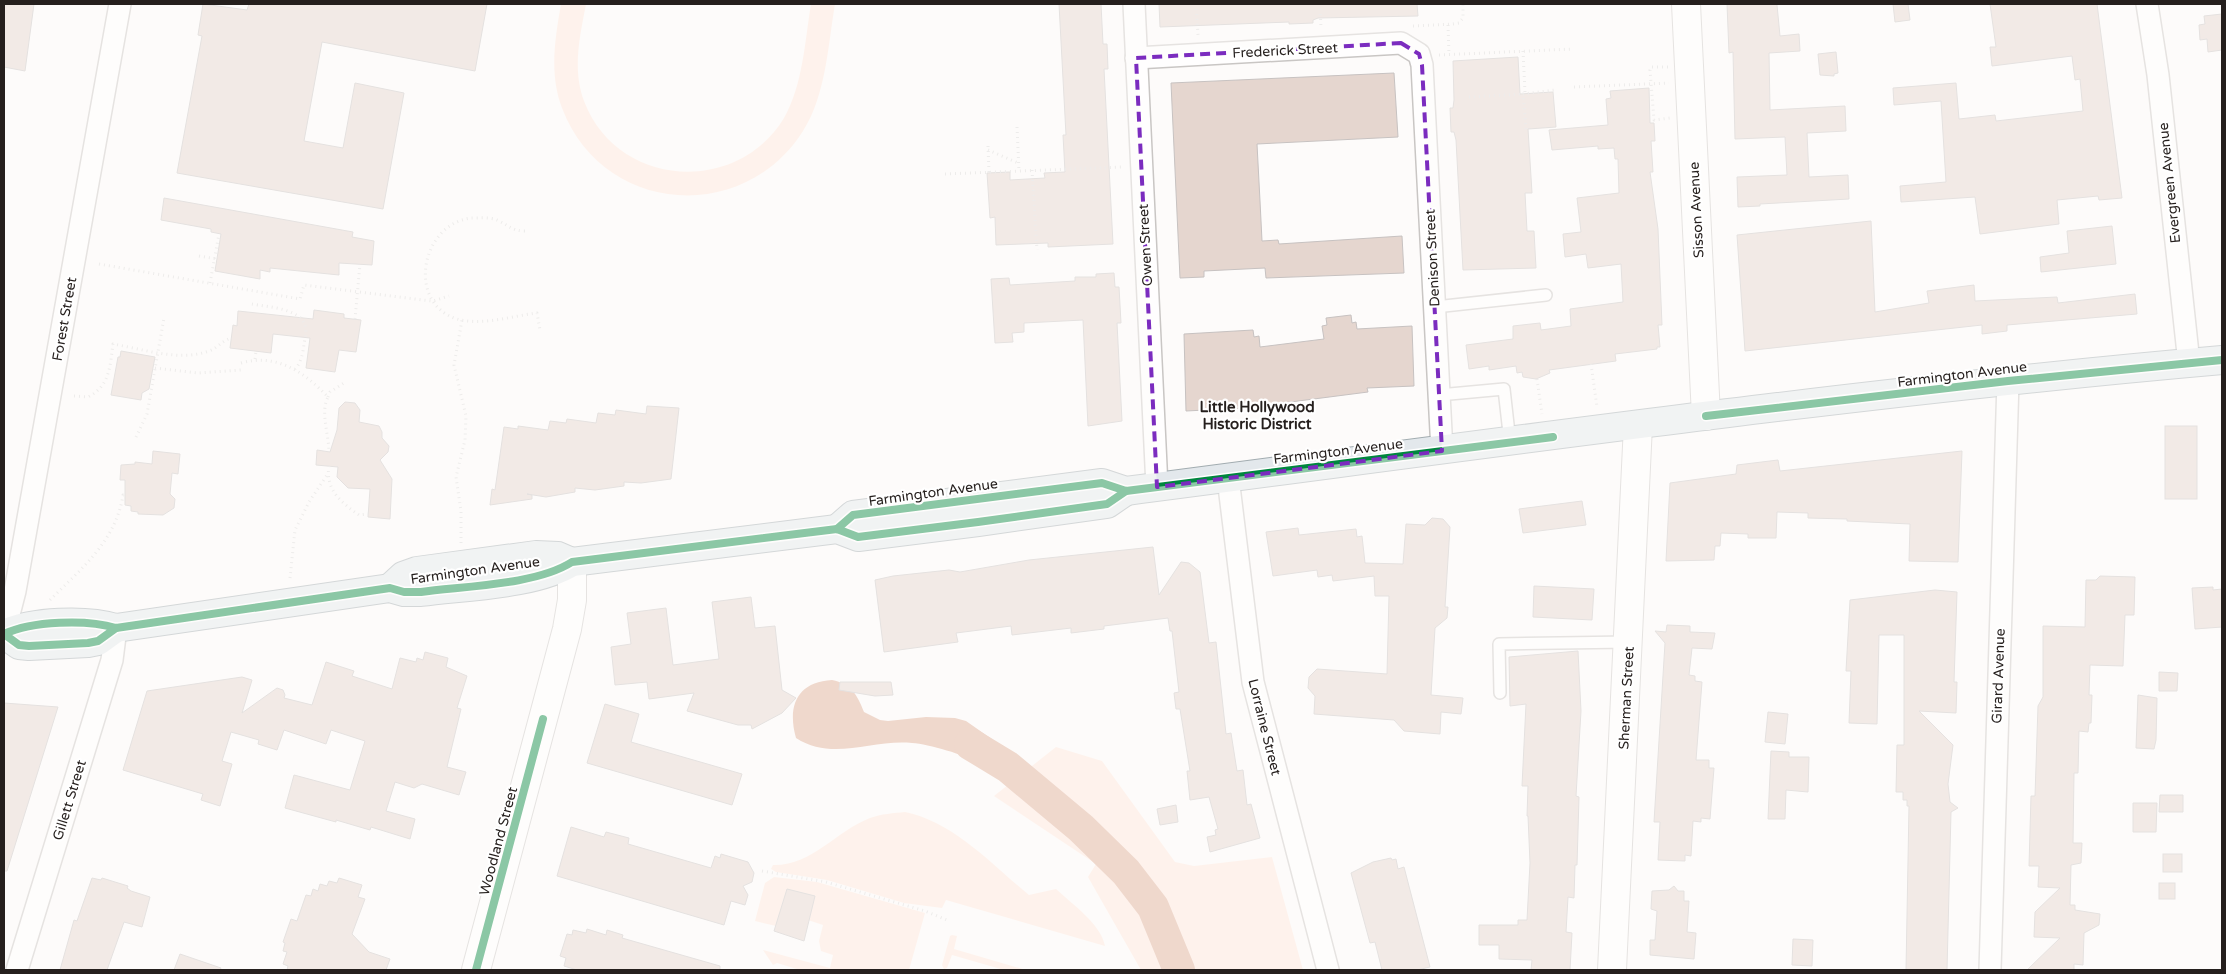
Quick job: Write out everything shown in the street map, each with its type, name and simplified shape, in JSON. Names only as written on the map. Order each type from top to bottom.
[{"type":"main road","name":"Sisson Avenue","points":[[1686,4],[1706,416]]},
{"type":"main road","name":"Farmington Avenue","points":[[4,634],[19,645],[88,643],[98,640],[116,628],[390,588],[403,576],[417,571],[536,555],[558,556],[572,562],[837,529],[853,515],[1000,495],[1102,483],[1126,491],[1706,416],[2008,381],[2222,360]]},
{"type":"main road","name":"Sherman Street","points":[[1612,970],[1638,425]]},
{"type":"main road","name":"Woodland Street","points":[[476,970],[567,629],[572,600],[572,562]]},
{"type":"street","name":"Forest Street","points":[[4,634],[15,591],[120,4]]},
{"type":"street","name":"Owen Street","points":[[1134,4],[1157,487]]},
{"type":"street","name":"Evergreen Avenue","points":[[2148,4],[2189,363]]},
{"type":"street","name":"Frederick Street","points":[[1136,58],[1400,44],[1409,46],[1430,60]]},
{"type":"street","name":"Denison Street","points":[[1430,60],[1435,307],[1442,451]]},
{"type":"street","name":"Girard Avenue","points":[[1990,970],[2008,381]]},
{"type":"street","name":"Lorraine Street","points":[[1228,478],[1253,682],[1328,970]]},
{"type":"street","name":"Gillett Street","points":[[17,970],[112,660],[116,628]]},
{"type":"lane","points":[[1435,307],[1546,295]]},
{"type":"lane","points":[[1439,395],[1504,389],[1510,442]]},
{"type":"lane","points":[[1500,692],[1498,644],[1629,642]]},
{"type":"path","points":[[1196,4],[1198,36]]},
{"type":"path","points":[[1320,4],[1321,30]]},
{"type":"path","points":[[1409,26],[1448,25],[1461,21],[1464,16],[1463,4]]},
{"type":"path","points":[[1448,25],[1449,55]]},
{"type":"path","points":[[1430,60],[1449,55],[1573,49]]},
{"type":"path","points":[[1523,51],[1526,129]]},
{"type":"path","points":[[1671,67],[1650,68],[1654,120],[1673,118]]},
{"type":"path","points":[[1574,87],[1672,82]]},
{"type":"path","points":[[1469,96],[1555,90]]},
{"type":"path","points":[[1017,127],[1019,171]]},
{"type":"path","points":[[989,172],[988,148],[1018,163]]},
{"type":"path","points":[[945,174],[1126,167]]},
{"type":"path","points":[[1032,170],[1037,250]]},
{"type":"path","points":[[525,231],[511,230],[496,219],[483,218],[458,221],[446,228],[429,250],[426,261],[426,282],[433,301],[447,314],[462,320],[476,322],[537,313],[540,330]]},
{"type":"path","points":[[210,283],[216,259],[219,234]]},
{"type":"path","points":[[199,256],[216,259]]},
{"type":"path","points":[[98,264],[300,299],[304,285],[433,301],[449,296]]},
{"type":"path","points":[[355,320],[360,264]]},
{"type":"path","points":[[252,304],[283,310],[299,316],[305,325],[304,345],[299,365],[295,369]]},
{"type":"path","points":[[136,437],[147,414],[164,318]]},
{"type":"path","points":[[461,545],[456,477],[465,440],[466,416],[454,365],[462,320]]},
{"type":"path","points":[[74,396],[88,397],[104,385],[107,379],[113,344],[180,355],[208,352],[223,340],[232,338]]},
{"type":"path","points":[[255,359],[256,351]]},
{"type":"path","points":[[241,363],[255,359],[272,360],[295,369],[312,380],[328,398]]},
{"type":"path","points":[[1591,364],[1597,407]]},
{"type":"path","points":[[154,368],[198,373],[241,370]]},
{"type":"path","points":[[1537,379],[1542,414]]},
{"type":"path","points":[[329,452],[325,402],[330,392],[344,383]]},
{"type":"path","points":[[290,578],[294,530],[309,502],[327,475],[329,466]]},
{"type":"path","points":[[327,475],[329,484],[340,502],[359,515],[368,514]]},
{"type":"path","points":[[44,606],[104,542],[120,514],[123,495],[125,495]]},
{"type":"path","points":[[762,871],[826,882],[925,910],[947,920]]},
{"type":"highlighted area","points":[[1401,43],[1409,46],[1419,54],[1422,65],[1442,451],[1157,487],[1136,58]]},
{"type":"shaded area","points":[[561,4],[586,4],[578,53],[578,77],[584,101],[600,130],[623,151],[649,165],[679,171],[709,170],[738,160],[763,143],[784,118],[795,91],[802,62],[811,4],[835,4],[825,69],[817,102],[811,117],[803,131],[777,162],[746,182],[711,193],[675,195],[640,187],[608,170],[581,143],[562,108],[554,69],[555,43]]},
{"type":"shaded area","points":[[832,680],[849,687],[859,700],[864,712],[880,720],[888,721],[926,717],[955,718],[966,721],[1016,756],[1008,767],[995,774],[979,763],[965,757],[919,744],[897,743],[838,749],[810,745],[796,738],[793,716],[794,706],[803,691],[810,685]]},
{"type":"shaded area","points":[[1056,747],[1102,761],[1175,862],[1194,866],[1272,857],[1303,970],[1141,970],[1088,877],[1096,864],[994,796]]},
{"type":"shaded area","points":[[905,812],[923,817],[956,834],[1029,895],[1056,889],[1092,922],[1105,946],[946,900],[942,908],[904,903],[827,880],[776,872],[771,869],[773,865],[787,864],[812,854],[846,831],[870,818]]},
{"type":"shaded area","points":[[774,877],[817,882],[925,913],[909,970],[800,970],[777,963],[773,965],[763,950],[830,968],[833,955],[821,951],[819,941],[823,925],[781,911],[776,926],[755,921],[765,883]]},
{"type":"shaded area","points":[[950,936],[957,936],[954,949],[1026,970],[1004,970],[952,955],[947,968],[944,969],[942,965]]},
{"type":"building","points":[[4,4],[34,4],[25,71],[4,67]]},
{"type":"building","points":[[203,4],[247,10],[249,4],[487,4],[475,71],[322,42],[304,141],[343,148],[355,83],[404,93],[383,209],[177,173],[202,36],[198,35]]},
{"type":"building","points":[[1059,4],[1101,4],[1103,44],[1107,44],[1108,69],[1104,69],[1113,244],[1048,247],[1048,243],[996,245],[995,217],[990,218],[987,173],[1010,172],[1010,180],[1045,178],[1044,173],[1065,172],[1063,135],[1066,135]]},
{"type":"building","points":[[1159,4],[1417,4],[1418,16],[1318,18],[1313,20],[1313,23],[1289,24],[1289,22],[1160,27]]},
{"type":"building","points":[[1727,4],[1775,4],[1777,5],[1780,36],[1799,34],[1800,51],[1769,53],[1770,110],[1845,106],[1846,131],[1807,133],[1809,177],[1848,175],[1849,199],[1738,207],[1737,177],[1787,175],[1785,137],[1735,139],[1733,52],[1729,53]]},
{"type":"building","points":[[1893,4],[1908,4],[1910,20],[1895,22]]},
{"type":"building","points":[[1990,4],[2097,4],[2122,198],[2099,200],[2098,196],[2057,200],[2059,224],[1980,234],[1975,197],[1901,202],[1900,186],[1946,182],[1941,101],[1894,105],[1893,88],[1956,83],[1959,119],[1995,115],[1996,121],[2083,111],[2080,79],[2075,80],[2072,56],[1992,66],[1990,47],[1996,47]]},
{"type":"building","points":[[2222,14],[2222,50],[2208,52],[2207,39],[2200,40],[2199,25],[2205,24],[2204,16]]},
{"type":"building","points":[[1836,52],[1838,73],[1834,74],[1834,76],[1820,75],[1818,54]]},
{"type":"building","points":[[1518,57],[1520,94],[1553,92],[1556,127],[1528,129],[1532,193],[1525,193],[1527,231],[1534,231],[1536,268],[1463,270],[1456,140],[1454,132],[1451,132],[1450,108],[1453,108],[1454,100],[1453,61]]},
{"type":"building","points":[[1394,73],[1398,137],[1257,144],[1262,241],[1278,240],[1279,244],[1402,236],[1404,273],[1266,278],[1265,268],[1204,271],[1204,277],[1180,278],[1171,83]]},
{"type":"building","points":[[1649,88],[1650,123],[1654,123],[1655,141],[1651,141],[1653,172],[1650,172],[1658,229],[1662,325],[1658,325],[1660,347],[1657,347],[1657,349],[1615,354],[1616,361],[1549,370],[1550,373],[1536,379],[1523,377],[1522,372],[1517,373],[1516,366],[1489,370],[1489,366],[1469,369],[1466,345],[1513,339],[1513,326],[1540,323],[1541,330],[1571,326],[1570,309],[1623,302],[1621,264],[1588,268],[1586,254],[1565,257],[1563,234],[1581,232],[1577,198],[1619,193],[1618,159],[1615,159],[1614,148],[1598,149],[1598,146],[1552,150],[1549,130],[1608,125],[1606,99],[1611,98],[1610,91]]},
{"type":"building","points":[[164,198],[353,232],[352,237],[374,241],[372,265],[339,263],[339,275],[270,268],[270,272],[260,270],[260,279],[215,271],[221,234],[211,232],[211,229],[161,220]]},
{"type":"building","points":[[1871,221],[1875,312],[1929,303],[1927,291],[1974,285],[1975,301],[2057,297],[2058,303],[2135,294],[2137,314],[2007,325],[2007,331],[1982,334],[1982,325],[1745,351],[1737,235]]},
{"type":"building","points":[[2112,226],[2116,264],[2041,272],[2040,257],[2069,253],[2067,231]]},
{"type":"building","points":[[1114,273],[1115,287],[1119,287],[1121,323],[1117,323],[1122,421],[1088,426],[1083,320],[1024,323],[1024,332],[1012,333],[1013,342],[995,343],[991,279],[1009,278],[1010,285],[1075,281],[1075,277],[1096,277],[1096,274]]},
{"type":"building","points":[[314,310],[344,314],[344,318],[361,320],[356,352],[339,350],[335,372],[306,368],[310,338],[273,334],[271,353],[230,348],[233,325],[237,326],[238,311],[313,319]]},
{"type":"building","points":[[1351,315],[1352,323],[1356,322],[1357,329],[1412,326],[1414,386],[1367,388],[1368,392],[1244,408],[1186,411],[1184,334],[1253,330],[1254,337],[1259,336],[1260,347],[1324,339],[1322,326],[1327,325],[1326,318]]},
{"type":"building","points":[[121,351],[155,357],[149,389],[142,393],[141,400],[111,395],[118,357],[120,357]]},
{"type":"building","points":[[345,402],[355,403],[360,410],[359,422],[379,426],[382,438],[389,446],[388,452],[380,460],[392,479],[390,519],[368,517],[370,489],[348,488],[337,477],[338,467],[316,465],[317,450],[330,452],[337,430],[339,408]]},
{"type":"building","points":[[647,406],[679,408],[671,479],[641,483],[624,482],[624,486],[595,490],[575,488],[575,492],[546,497],[527,494],[532,495],[532,499],[490,505],[492,489],[495,490],[504,427],[518,429],[518,426],[548,430],[550,421],[566,423],[567,419],[596,423],[598,413],[615,415],[616,410],[646,414]]},
{"type":"building","points":[[2165,426],[2197,426],[2197,499],[2165,499]]},
{"type":"building","points":[[153,451],[180,454],[178,474],[172,473],[170,494],[175,499],[174,508],[163,515],[138,514],[138,512],[131,511],[131,506],[125,505],[125,480],[120,480],[121,465],[135,464],[135,462],[152,464]]},
{"type":"building","points":[[1962,451],[1958,562],[1909,561],[1910,524],[1808,518],[1808,513],[1777,512],[1776,538],[1748,538],[1748,534],[1721,533],[1720,546],[1715,546],[1714,560],[1666,561],[1670,483],[1736,474],[1737,465],[1778,460],[1780,471]]},
{"type":"building","points":[[1582,501],[1586,525],[1523,533],[1519,509]]},
{"type":"building","points":[[1432,518],[1443,519],[1450,527],[1445,607],[1448,607],[1447,618],[1435,628],[1431,695],[1463,698],[1461,714],[1441,712],[1440,734],[1404,731],[1394,720],[1314,714],[1315,696],[1308,688],[1309,677],[1317,669],[1387,674],[1389,596],[1375,596],[1374,576],[1333,581],[1332,575],[1318,577],[1317,570],[1273,576],[1266,532],[1298,528],[1299,535],[1356,529],[1357,537],[1362,536],[1365,563],[1403,564],[1406,524],[1425,525]]},
{"type":"building","points":[[1153,547],[1159,595],[1181,562],[1189,563],[1200,572],[1209,643],[1216,642],[1226,734],[1231,733],[1237,771],[1243,770],[1247,805],[1251,804],[1260,838],[1210,852],[1207,837],[1216,835],[1215,830],[1218,829],[1209,797],[1190,800],[1187,771],[1190,771],[1180,709],[1176,709],[1174,693],[1179,692],[1172,631],[1170,631],[1168,618],[1104,626],[1104,629],[1071,633],[1071,628],[1012,635],[1011,626],[956,633],[958,642],[884,652],[875,580],[893,576],[949,570],[960,572],[1029,560]]},
{"type":"building","points":[[2100,576],[2135,577],[2134,615],[2125,615],[2123,666],[2090,665],[2089,695],[2092,695],[2091,723],[2089,723],[2088,732],[2079,731],[2078,773],[2074,773],[2073,843],[2082,843],[2081,863],[2071,865],[2070,905],[2075,905],[2075,910],[2100,914],[2099,925],[2084,933],[2083,965],[2074,964],[2074,970],[2027,970],[2060,938],[2034,937],[2035,912],[2060,888],[2038,887],[2039,866],[2029,866],[2031,796],[2035,796],[2038,706],[2043,697],[2043,626],[2085,627],[2086,580],[2096,580]]},
{"type":"building","points":[[1534,586],[1594,589],[1592,620],[1533,617]]},
{"type":"building","points":[[2213,587],[2213,590],[2222,589],[2222,627],[2195,629],[2192,588]]},
{"type":"building","points":[[1935,590],[1957,592],[1954,682],[1957,682],[1956,713],[1919,711],[1953,745],[1948,784],[1950,802],[1958,808],[1951,812],[1947,970],[1906,970],[1909,806],[1907,806],[1907,800],[1903,800],[1903,792],[1896,792],[1897,745],[1904,745],[1904,635],[1879,635],[1877,724],[1849,723],[1851,671],[1846,671],[1850,600]]},
{"type":"building","points":[[751,597],[755,628],[775,626],[782,690],[796,698],[782,713],[752,729],[751,725],[738,725],[687,711],[694,693],[649,699],[647,682],[615,685],[611,647],[631,644],[627,613],[666,608],[673,665],[719,659],[712,602]]},
{"type":"building","points":[[1667,625],[1690,626],[1690,632],[1715,633],[1712,649],[1692,648],[1689,675],[1695,676],[1695,681],[1702,682],[1696,760],[1709,760],[1709,768],[1714,768],[1710,819],[1701,818],[1701,822],[1693,821],[1691,856],[1685,855],[1685,861],[1658,860],[1660,822],[1654,822],[1665,643],[1655,631],[1666,632]]},
{"type":"building","points":[[1578,651],[1581,711],[1576,796],[1579,797],[1577,865],[1575,865],[1574,898],[1568,897],[1566,932],[1572,933],[1570,970],[1531,970],[1532,960],[1499,959],[1499,945],[1479,945],[1479,925],[1518,925],[1518,920],[1527,920],[1530,863],[1527,816],[1528,786],[1522,786],[1526,704],[1510,706],[1509,657]]},
{"type":"building","points":[[425,652],[448,658],[446,667],[467,676],[457,708],[461,709],[447,767],[466,772],[459,795],[422,784],[414,788],[395,782],[386,811],[415,819],[410,839],[371,827],[370,830],[285,808],[294,775],[350,790],[365,741],[331,730],[326,744],[284,730],[277,750],[258,744],[259,740],[231,732],[222,761],[232,764],[220,806],[201,800],[203,794],[123,770],[147,691],[242,677],[252,680],[242,713],[277,688],[283,690],[284,698],[312,705],[326,662],[354,671],[352,676],[392,689],[400,658],[416,662],[417,658],[423,660]]},
{"type":"building","points":[[2159,672],[2178,673],[2177,691],[2159,691]]},
{"type":"building","points":[[840,682],[891,682],[893,695],[875,696],[839,690]]},
{"type":"building","points":[[2138,695],[2157,698],[2154,749],[2136,748]]},
{"type":"building","points":[[4,703],[58,707],[7,871],[4,871]]},
{"type":"building","points":[[605,704],[639,714],[631,742],[742,774],[732,805],[587,763]]},
{"type":"building","points":[[1768,712],[1788,714],[1785,744],[1765,742]]},
{"type":"building","points":[[1771,751],[1789,752],[1789,757],[1809,757],[1808,792],[1786,790],[1785,819],[1768,819]]},
{"type":"building","points":[[2160,795],[2183,795],[2183,812],[2159,812]]},
{"type":"building","points":[[2133,803],[2157,803],[2156,832],[2133,832]]},
{"type":"building","points":[[1176,805],[1178,822],[1160,825],[1157,809]]},
{"type":"building","points":[[571,827],[604,837],[606,832],[629,838],[628,844],[711,868],[715,856],[720,858],[721,854],[748,862],[754,873],[752,882],[743,886],[748,895],[745,905],[731,901],[724,925],[557,876]]},
{"type":"building","points":[[2163,854],[2182,854],[2182,872],[2163,872]]},
{"type":"building","points":[[1391,858],[1392,860],[1396,859],[1398,869],[1404,867],[1430,967],[1417,970],[1382,970],[1375,942],[1370,943],[1351,873],[1373,862]]},
{"type":"building","points":[[92,878],[101,880],[102,878],[128,886],[127,888],[131,891],[150,897],[142,927],[124,922],[107,970],[60,970],[74,920],[77,921]]},
{"type":"building","points":[[339,878],[362,885],[358,897],[365,899],[352,934],[369,952],[390,959],[386,970],[287,970],[288,966],[283,964],[287,952],[283,951],[285,943],[283,942],[291,919],[297,921],[306,895],[311,896],[313,889],[318,891],[320,884],[327,886],[329,881],[337,883]]},
{"type":"building","points":[[2159,883],[2175,883],[2175,899],[2159,899]]},
{"type":"building","points":[[1674,886],[1678,891],[1684,891],[1684,901],[1689,901],[1687,932],[1696,933],[1694,959],[1650,955],[1650,940],[1655,940],[1657,911],[1651,909],[1652,891],[1669,890]]},
{"type":"building","points":[[787,889],[815,896],[804,941],[774,931]]},
{"type":"building","points":[[587,929],[606,935],[607,930],[623,935],[622,938],[720,966],[720,970],[577,970],[564,966],[566,958],[560,956],[567,934],[572,935],[573,930],[586,933]]},
{"type":"building","points":[[1793,939],[1813,940],[1812,966],[1792,965]]},
{"type":"building","points":[[180,954],[221,968],[220,970],[174,970]]},
{"type":"waterway","points":[[970,744],[1008,767],[1081,828],[1126,872],[1153,907],[1179,970]]},
{"type":"cycle path","points":[[1706,416],[2008,381],[2222,360]]},
{"type":"cycle path","points":[[837,529],[853,515],[1102,483],[1126,491],[1553,437]]},
{"type":"cycle path","points":[[4,634],[29,626],[59,623],[90,623],[116,628],[390,588],[404,592],[421,592],[499,583],[539,576],[557,570],[572,562],[837,529],[858,537],[978,522],[1107,504],[1126,491]]},
{"type":"cycle path","points":[[4,634],[19,645],[88,643],[98,641],[116,628]]},
{"type":"cycle path","points":[[476,970],[543,719]]},
{"type":"district","name":"Little Hollywood Historic District","points":[[1257,416]]}]
